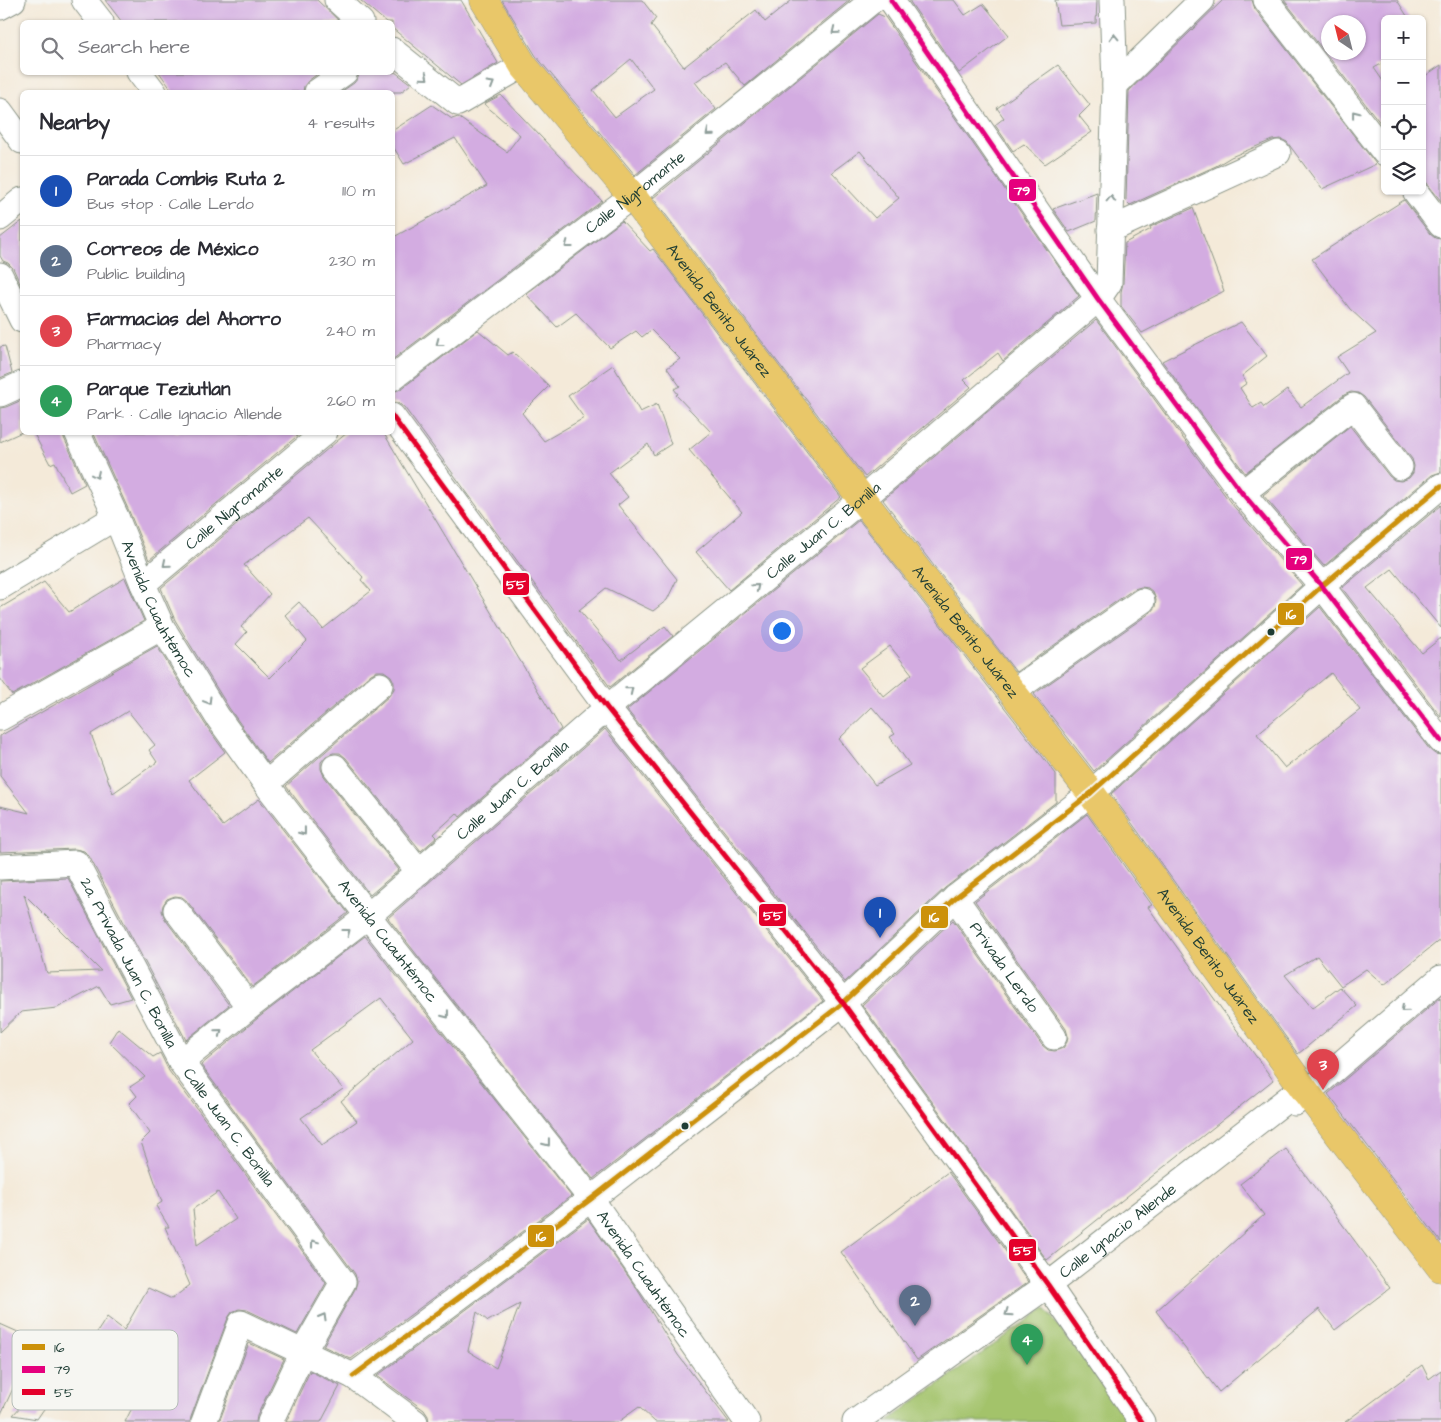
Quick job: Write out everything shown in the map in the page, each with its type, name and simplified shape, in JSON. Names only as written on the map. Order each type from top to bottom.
[{"type":"main road","name":"Avenida Benito Juárez","points":[[484,0],[523,65],[632,196],[862,499],[1091,793],[1305,1090],[1441,1268]]},
{"type":"street","points":[[0,7],[13,0]]},
{"type":"street","points":[[84,0],[99,20]]},
{"type":"street","points":[[337,0],[359,20]]},
{"type":"street","name":"Calle Nigromante","points":[[395,376],[632,196],[873,0]]},
{"type":"street","points":[[891,0],[1103,291],[1242,493],[1322,586],[1441,740]]},
{"type":"street","points":[[1103,291],[1110,230],[1115,85],[1112,0]]},
{"type":"street","points":[[1115,85],[1202,0]]},
{"type":"street","points":[[1266,0],[1383,150]]},
{"type":"street","points":[[395,52],[458,103],[523,65]]},
{"type":"street","points":[[141,75],[152,90]]},
{"type":"street","points":[[320,90],[341,75]]},
{"type":"street","points":[[0,111],[20,138]]},
{"type":"street","points":[[1110,230],[1278,153]]},
{"type":"street","points":[[1418,195],[1441,225]]},
{"type":"street","points":[[0,218],[20,202]]},
{"type":"street","points":[[0,275],[20,316]]},
{"type":"street","name":"Calle Juan C. Bonilla","points":[[303,1352],[344,1282],[181,1062],[249,1007],[368,916],[608,708],[862,499],[1103,291]]},
{"type":"street","points":[[0,394],[20,385]]},
{"type":"street","points":[[1242,493],[1353,406],[1400,467]]},
{"type":"street","points":[[395,420],[608,708],[843,1003],[1049,1288],[1142,1422]]},
{"type":"street","name":"Avenida Cuauhtémoc","points":[[77,435],[116,516],[162,627],[217,716],[266,784],[368,916],[591,1199],[748,1422]]},
{"type":"street","name":"Calle Nigromante","points":[[143,584],[321,435]]},
{"type":"street","points":[[353,1376],[591,1199],[843,1003],[954,898],[1091,793],[1322,586],[1441,486]]},
{"type":"street","points":[[0,587],[116,516]]},
{"type":"street","points":[[1012,692],[1142,601]]},
{"type":"street","points":[[0,718],[162,627]]},
{"type":"street","points":[[266,784],[380,685]]},
{"type":"street","points":[[335,766],[419,872]]},
{"type":"street","name":"2a. Privada Juan C. Bonilla","points":[[0,868],[76,863],[181,1062]]},
{"type":"street","name":"Privada Lerdo","points":[[954,898],[1054,1037]]},
{"type":"street","points":[[176,910],[249,1007]]},
{"type":"street","points":[[1305,1090],[1441,978]]},
{"type":"street","name":"Calle Ignacio Allende","points":[[855,1422],[1049,1288],[1252,1141],[1305,1090]]},
{"type":"street","points":[[204,1422],[241,1323],[353,1376],[414,1422]]},
{"type":"street","points":[[270,1422],[303,1352]]},
{"type":"green space","points":[[1045,1308],[1130,1422],[886,1422]]},
{"type":"building","points":[[105,0],[317,0],[338,20],[120,20]]},
{"type":"building","points":[[360,0],[461,0],[498,63],[461,85],[395,30],[395,20],[384,20]]},
{"type":"building","points":[[502,0],[642,0],[656,18],[651,25],[684,67],[756,10],[765,22],[792,0],[850,0],[745,86],[725,62],[695,82],[716,109],[635,175],[536,56]],"holes":[[[631,59],[654,89],[615,117],[593,90]]]},
{"type":"building","points":[[910,0],[954,0],[965,15],[983,4],[1009,35],[959,73]]},
{"type":"building","points":[[1055,0],[1097,0],[1096,23],[1059,25]]},
{"type":"building","points":[[1223,0],[1252,0],[1255,9],[1376,164],[1322,189],[1287,142],[1281,139],[1272,140],[1231,157],[1216,166],[1130,205],[1126,201],[1129,91]]},
{"type":"building","points":[[1284,0],[1397,0],[1406,15],[1381,15],[1381,64],[1374,68],[1381,78],[1381,124],[1331,60],[1366,60],[1366,15],[1321,15],[1321,47]]},
{"type":"building","points":[[878,14],[885,17],[1079,296],[1003,361],[998,353],[964,380],[971,387],[865,477],[653,198]],"holes":[[[860,151],[899,198],[875,218],[832,172]]]},
{"type":"building","points":[[1058,65],[1090,105],[1079,116],[1092,132],[1045,164],[1024,144],[1013,151],[995,125],[1004,118],[997,108]]},
{"type":"building","points":[[1441,65],[1441,201],[1426,182],[1426,75]]},
{"type":"building","points":[[395,72],[411,84],[401,92],[395,92],[395,90],[344,90],[358,78],[358,75],[395,75]]},
{"type":"building","points":[[161,75],[316,75],[308,81],[303,90],[172,90]]},
{"type":"building","points":[[501,95],[602,201],[395,358],[395,236],[487,186],[455,138],[404,164],[395,150],[395,129],[432,105],[452,119],[458,117],[507,152],[520,135],[484,104]]},
{"type":"building","points":[[1097,193],[1096,221],[1069,232],[1053,209]]},
{"type":"building","points":[[1404,200],[1430,234],[1435,238],[1441,239],[1441,472],[1432,475],[1324,566],[1263,495],[1350,426],[1389,476],[1394,480],[1401,481],[1409,478],[1413,473],[1412,459],[1364,397],[1358,393],[1351,392],[1344,395],[1245,473],[1162,361],[1241,322],[1267,356],[1242,376],[1247,383],[1240,388],[1253,408],[1261,403],[1264,407],[1287,390],[1301,407],[1348,373],[1337,357],[1376,333],[1350,309],[1312,259]]},
{"type":"building","points":[[1193,208],[1224,291],[1142,333],[1121,306],[1125,243],[1151,229],[1150,227]]},
{"type":"building","points":[[622,221],[650,251],[653,249],[841,497],[729,590],[696,552],[742,512],[689,450],[711,432],[676,395],[678,394],[674,389],[680,386],[667,368],[680,359],[651,330],[642,337],[636,331],[610,348],[576,313],[557,327],[526,294]]},
{"type":"building","points":[[20,223],[20,284],[13,268],[3,261],[0,256],[0,238]]},
{"type":"building","points":[[1096,320],[1230,502],[1302,585],[1094,771],[1034,694],[1150,613],[1155,607],[1156,600],[1153,592],[1148,588],[1134,589],[1016,672],[883,500]]},
{"type":"building","points":[[478,330],[508,355],[513,352],[549,386],[522,413],[544,441],[584,418],[568,396],[613,365],[640,412],[657,404],[671,444],[654,455],[648,444],[609,473],[628,497],[618,505],[677,579],[667,600],[653,611],[606,588],[579,610],[621,660],[665,626],[673,636],[610,687],[404,407],[395,402],[395,391],[401,389]]},
{"type":"building","points":[[5,346],[12,373],[0,378],[0,347]]},
{"type":"building","points":[[20,401],[20,433],[0,442],[0,408]]},
{"type":"building","points":[[35,435],[64,435],[85,484],[70,492],[55,462],[50,464]]},
{"type":"building","points":[[94,435],[298,435],[149,560]]},
{"type":"building","points":[[344,435],[385,435],[561,729],[460,817],[457,813],[434,834],[437,837],[421,851],[346,758],[340,753],[326,756],[321,762],[324,776],[399,870],[370,895],[286,786],[389,696],[394,689],[394,682],[391,676],[384,671],[377,671],[371,674],[268,763],[229,708],[175,620],[161,588]],"holes":[[[308,518],[363,577],[361,580],[371,591],[323,629],[299,602],[285,615],[307,641],[270,678],[236,644],[247,632],[241,627],[270,594],[244,565]]]},
{"type":"building","points":[[1441,505],[1441,628],[1392,569],[1367,588],[1422,653],[1441,638],[1441,717],[1342,588]]},
{"type":"building","points":[[859,520],[1056,774],[1056,802],[945,888],[845,982],[627,710]],"holes":[[[890,646],[912,674],[884,697],[860,668]],[[872,707],[895,734],[890,737],[910,765],[875,785],[839,739]]]},
{"type":"building","points":[[125,578],[144,621],[12,695],[0,678],[0,608],[44,582],[69,612]]},
{"type":"building","points":[[1320,607],[1430,750],[1435,754],[1441,755],[1441,939],[1384,985],[1366,969],[1341,986],[1317,956],[1285,975],[1312,1008],[1340,987],[1357,1006],[1298,1054],[1111,794]],"holes":[[[1331,673],[1360,710],[1285,768],[1257,734]]]},
{"type":"building","points":[[157,646],[205,724],[225,752],[189,780],[223,826],[259,799],[348,913],[252,987],[187,901],[182,897],[175,896],[167,899],[162,911],[165,919],[229,1005],[186,1040],[89,856],[84,851],[75,849],[0,852],[0,806],[29,813],[0,776],[0,736]],"holes":[[[128,711],[155,745],[149,750],[157,762],[113,793],[91,734]]]},
{"type":"building","points":[[605,729],[823,1001],[593,1179],[388,918]]},
{"type":"building","points":[[1087,814],[1152,905],[1148,907],[1273,1080],[1047,1260],[862,1005],[953,920],[1042,1045],[1048,1050],[1055,1051],[1063,1048],[1068,1036],[1066,1029],[975,901]]},
{"type":"building","points":[[68,878],[131,998],[110,1004],[99,986],[57,1008],[21,1012],[0,1032],[0,881]],"holes":[[[24,894],[101,971],[47,973]]]},
{"type":"building","points":[[365,936],[571,1196],[351,1359],[323,1346],[355,1289],[357,1282],[355,1274],[201,1065],[258,1018]],"holes":[[[381,998],[413,1039],[341,1101],[357,1121],[322,1145],[301,1118],[343,1089],[310,1050]]]},
{"type":"building","points":[[1441,997],[1441,1242],[1328,1094]]},
{"type":"building","points":[[118,1028],[153,1057],[160,1053],[169,1071],[326,1283],[297,1334],[247,1310],[239,1309],[232,1312],[228,1318],[190,1422],[125,1422],[131,1410],[178,1410],[178,1330],[124,1330],[148,1288],[172,1299],[190,1285],[165,1227],[169,1227],[156,1206],[162,1202],[141,1142],[150,1133],[129,1104],[137,1096],[130,1087],[145,1077],[109,1042]],"holes":[[[218,1192],[236,1219],[197,1245],[193,1209]]]},
{"type":"building","points":[[1286,1149],[1390,1288],[1335,1330],[1319,1309],[1219,1392],[1156,1311],[1264,1215],[1240,1184]]},
{"type":"building","points":[[948,1172],[1028,1282],[917,1360],[841,1252]]},
{"type":"building","points":[[588,1219],[637,1289],[678,1355],[729,1422],[655,1422],[639,1407],[618,1422],[429,1422],[424,1410],[377,1376]],"holes":[[[520,1304],[496,1368],[468,1351],[477,1312],[488,1321]]]},
{"type":"building","points":[[107,1317],[124,1330],[99,1330]]},
{"type":"building","points":[[0,1324],[14,1330],[12,1391],[0,1416]]},
{"type":"building","points":[[249,1343],[284,1359],[257,1416],[256,1422],[219,1422]]},
{"type":"building","points":[[1422,1365],[1429,1379],[1441,1370],[1441,1422],[1345,1422]]},
{"type":"building","points":[[310,1371],[340,1386],[321,1422],[286,1422]]},
{"type":"building","points":[[18,1410],[43,1410],[37,1419],[13,1415]]},
{"type":"transit line","name":"79","points":[[891,0],[1098,299],[1242,493],[1322,586],[1441,741]]},
{"type":"transit line","name":"55","points":[[395,420],[607,708],[843,1003],[1048,1285],[1142,1422]]},
{"type":"transit line","name":"16","points":[[353,1376],[591,1199],[843,1003],[955,898],[1091,793],[1322,586],[1441,486]]},
{"type":"place","name":"Parada Combis Ruta 2","points":[[880,938]]},
{"type":"place","name":"Farmacias del Ahorro","points":[[1323,1090]]},
{"type":"place","name":"Correos de México","points":[[915,1326]]},
{"type":"place","name":"Parque Teziutlan","points":[[1027,1365]]}]
